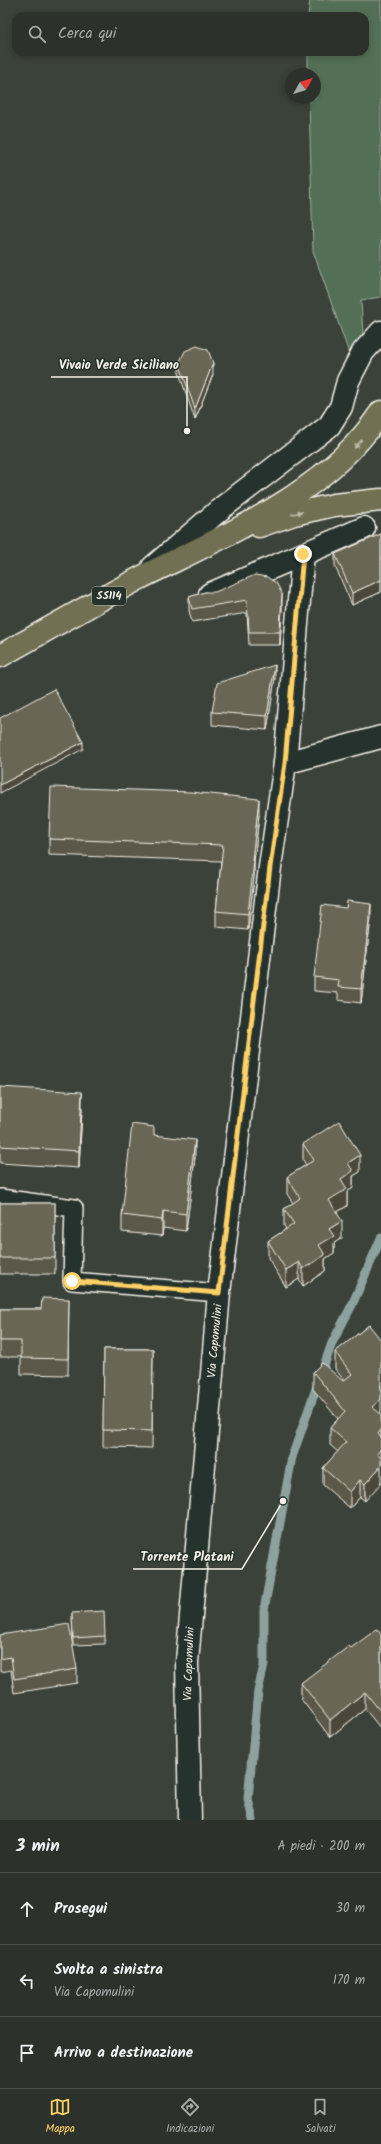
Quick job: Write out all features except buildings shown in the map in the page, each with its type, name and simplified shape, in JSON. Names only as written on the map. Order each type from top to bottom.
[{"type":"main road","points":[[220,539],[325,474],[352,450],[369,431],[381,412]]},
{"type":"main road","points":[[220,539],[294,514],[334,504],[381,500]]},
{"type":"main road","name":"SS114","points":[[0,656],[140,579],[220,539]]},
{"type":"street","points":[[140,579],[224,507],[329,426],[341,407],[348,381],[363,352],[381,332]]},
{"type":"street","points":[[210,594],[364,528]]},
{"type":"street","name":"Via Capomulini","points":[[190,1820],[187,1662],[219,1293],[269,875],[285,763],[303,554]]},
{"type":"street","points":[[285,763],[379,737]]},
{"type":"lane","points":[[0,1198],[74,1208],[72,1281],[219,1293]]},
{"type":"green space","points":[[310,0],[381,0],[381,297],[361,300],[363,336],[349,353],[313,251],[309,104],[321,104],[321,68],[308,68],[308,56],[369,56],[369,12],[308,12]]},
{"type":"waterway","points":[[253,1820],[248,1799],[258,1691],[264,1665],[264,1610],[292,1457],[332,1343],[352,1305],[381,1238]]},
{"type":"place","name":"Vivaio Verde Siciliano","points":[[187,431]]},
{"type":"place","name":"Torrente Platani","points":[[283,1501]]},
{"type":"route","points":[[72,1281],[219,1293],[270,867],[285,763],[303,554]]}]
